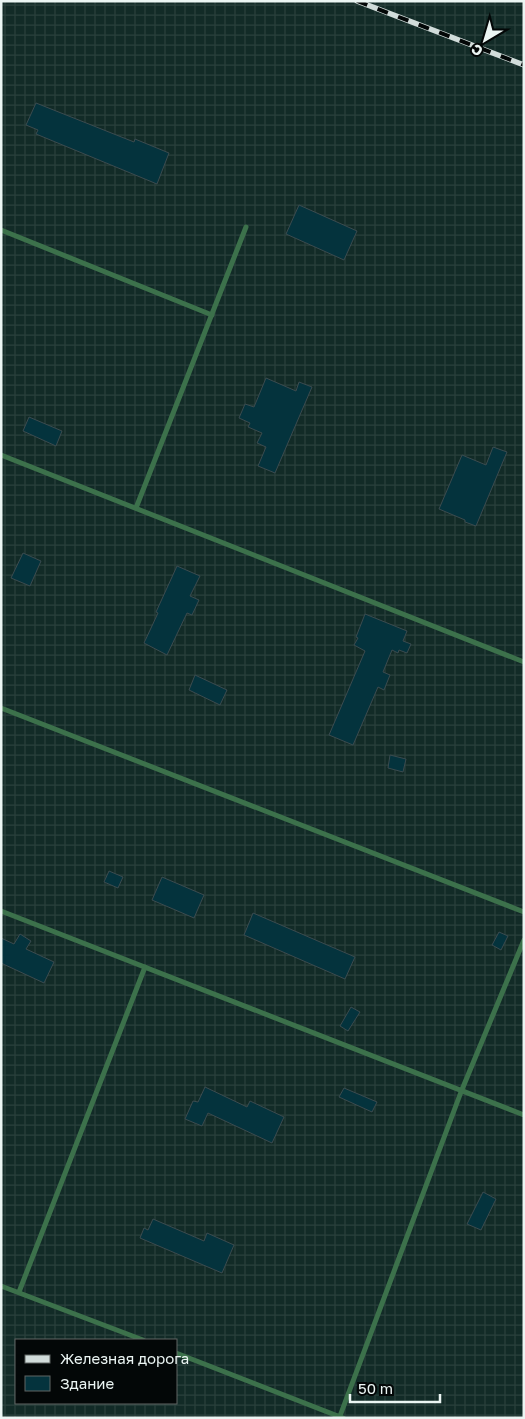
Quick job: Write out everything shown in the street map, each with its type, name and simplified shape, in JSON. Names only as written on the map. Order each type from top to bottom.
[{"type":"lane","points":[[136,508],[246,226]]},
{"type":"lane","points":[[1,230],[212,315]]},
{"type":"lane","points":[[1,455],[524,662]]},
{"type":"lane","points":[[1,708],[524,912]]},
{"type":"lane","points":[[1,911],[524,1115]]},
{"type":"lane","points":[[178,1354],[341,1417],[461,1092],[524,940]]},
{"type":"lane","points":[[18,1292],[145,967]]},
{"type":"lane","points":[[1,1286],[140,1339]]},
{"type":"shaded area","points":[[1,1],[524,1],[524,1418],[1,1418]]},
{"type":"building","points":[[36,103],[134,142],[135,139],[169,153],[157,184],[36,134],[38,130],[26,125]]},
{"type":"building","points":[[299,205],[357,231],[344,260],[286,234]]},
{"type":"building","points":[[266,378],[296,391],[299,382],[312,387],[275,473],[258,466],[266,447],[257,443],[262,433],[248,427],[250,423],[239,418],[245,404],[254,407]]},
{"type":"building","points":[[29,417],[62,431],[56,446],[23,431]]},
{"type":"building","points":[[493,447],[507,452],[476,526],[439,509],[462,455],[486,465]]},
{"type":"building","points":[[23,553],[41,561],[30,586],[11,578]]},
{"type":"building","points":[[177,566],[200,576],[190,596],[199,600],[192,615],[187,613],[167,655],[144,643]]},
{"type":"building","points":[[365,614],[407,631],[403,641],[411,644],[407,653],[399,650],[398,653],[392,650],[383,672],[390,675],[384,690],[378,687],[353,745],[329,735],[365,651],[354,645]]},
{"type":"building","points":[[195,675],[227,690],[220,705],[189,690]]},
{"type":"building","points":[[390,755],[406,759],[403,772],[388,768]]},
{"type":"building","points":[[109,871],[123,877],[118,888],[104,882]]},
{"type":"building","points":[[162,877],[204,895],[194,918],[152,900]]},
{"type":"building","points":[[253,913],[355,957],[345,979],[244,935]]},
{"type":"building","points":[[499,932],[508,936],[501,950],[492,945]]},
{"type":"building","points":[[20,934],[31,941],[26,949],[54,962],[44,983],[1,963],[1,938],[14,944]]},
{"type":"building","points":[[351,1007],[360,1012],[348,1031],[340,1026]]},
{"type":"building","points":[[205,1087],[247,1107],[250,1101],[284,1117],[272,1143],[208,1113],[202,1126],[185,1119],[193,1101],[198,1102]]},
{"type":"building","points":[[344,1088],[377,1102],[372,1112],[339,1097]]},
{"type":"building","points":[[483,1192],[496,1199],[481,1230],[467,1224]]},
{"type":"building","points":[[153,1219],[204,1241],[207,1233],[234,1245],[222,1273],[140,1238],[144,1228],[148,1230]]},
{"type":"railway","points":[[357,1],[524,65]]}]
